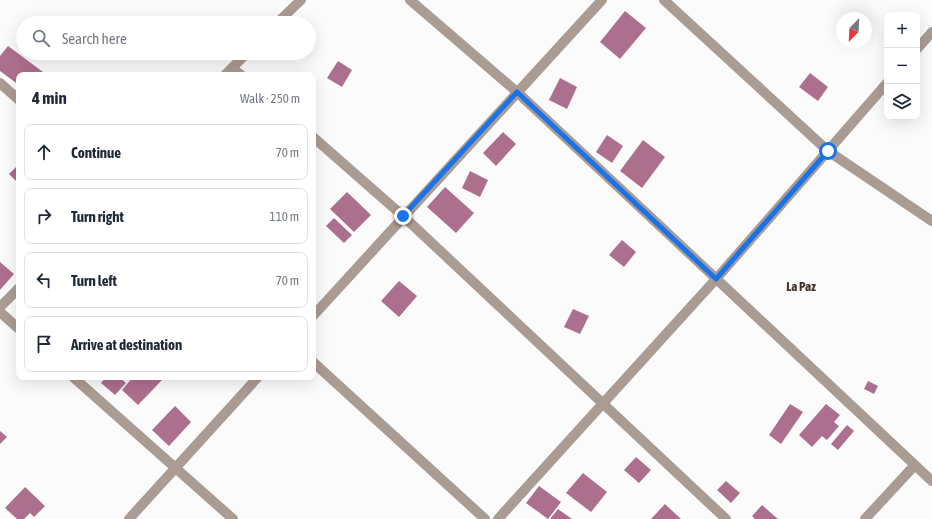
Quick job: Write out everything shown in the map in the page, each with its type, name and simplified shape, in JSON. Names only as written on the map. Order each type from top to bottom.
[{"type":"street","points":[[284,16],[301,0]]},
{"type":"street","points":[[410,0],[517,92],[914,466],[932,481]]},
{"type":"street","points":[[316,313],[602,0]]},
{"type":"street","points":[[664,0],[828,151],[932,221]]},
{"type":"street","points":[[918,48],[932,32]]},
{"type":"street","points":[[229,71],[240,60]]},
{"type":"street","points":[[0,83],[16,97]]},
{"type":"street","points":[[498,519],[716,279],[886,84]]},
{"type":"street","points":[[316,140],[403,216],[726,519]]},
{"type":"street","points":[[0,307],[16,291]]},
{"type":"street","points":[[0,312],[16,326]]},
{"type":"street","points":[[316,365],[485,519]]},
{"type":"street","points":[[76,380],[233,519]]},
{"type":"street","points":[[129,519],[255,380]]},
{"type":"street","points":[[864,519],[914,466]]},
{"type":"building","points":[[625,11],[646,28],[620,59],[600,42]]},
{"type":"building","points":[[8,46],[16,52],[16,60],[27,60],[43,72],[16,72],[16,83],[0,71],[0,56]]},
{"type":"building","points":[[338,61],[352,70],[342,87],[327,78]]},
{"type":"building","points":[[810,73],[828,87],[818,101],[799,87]]},
{"type":"building","points":[[560,78],[577,87],[567,109],[549,100]]},
{"type":"building","points":[[503,132],[516,144],[496,166],[483,153]]},
{"type":"building","points":[[607,135],[623,146],[612,163],[596,152]]},
{"type":"building","points":[[643,140],[665,157],[642,188],[620,171]]},
{"type":"building","points":[[16,167],[16,181],[9,174]]},
{"type":"building","points":[[470,171],[488,180],[480,197],[462,188]]},
{"type":"building","points":[[445,187],[474,213],[456,233],[427,207]]},
{"type":"building","points":[[347,192],[371,215],[354,232],[330,209]]},
{"type":"building","points":[[334,218],[352,235],[344,243],[326,226]]},
{"type":"building","points":[[622,240],[636,252],[624,267],[609,255]]},
{"type":"building","points":[[0,262],[14,274],[0,290]]},
{"type":"building","points":[[399,281],[417,296],[399,317],[381,301]]},
{"type":"building","points":[[573,309],[589,316],[580,334],[564,327]]},
{"type":"building","points":[[104,380],[122,380],[126,383],[115,395],[101,383]]},
{"type":"building","points":[[130,380],[162,380],[138,405],[122,390]]},
{"type":"building","points":[[868,381],[878,386],[874,394],[864,389]]},
{"type":"building","points":[[790,404],[803,412],[781,444],[769,435]]},
{"type":"building","points":[[826,404],[840,415],[834,422],[839,426],[827,440],[822,436],[812,447],[799,435]]},
{"type":"building","points":[[175,406],[191,422],[169,446],[152,430]]},
{"type":"building","points":[[847,425],[854,431],[838,450],[831,444]]},
{"type":"building","points":[[0,431],[7,437],[0,444]]},
{"type":"building","points":[[636,457],[651,470],[639,483],[624,470]]},
{"type":"building","points":[[583,473],[607,492],[591,512],[566,493]]},
{"type":"building","points":[[726,481],[740,493],[731,503],[717,490]]},
{"type":"building","points":[[539,486],[561,502],[548,519],[526,503]]},
{"type":"building","points":[[25,487],[45,506],[34,517],[30,513],[24,519],[17,519],[5,508]]},
{"type":"building","points":[[665,504],[681,519],[651,519]]},
{"type":"building","points":[[762,505],[778,519],[755,519],[752,516]]},
{"type":"building","points":[[558,509],[572,519],[550,519]]},
{"type":"district","name":"La Paz","points":[[801,286]]},
{"type":"route","points":[[403,216],[517,92],[716,279],[828,151]]}]
